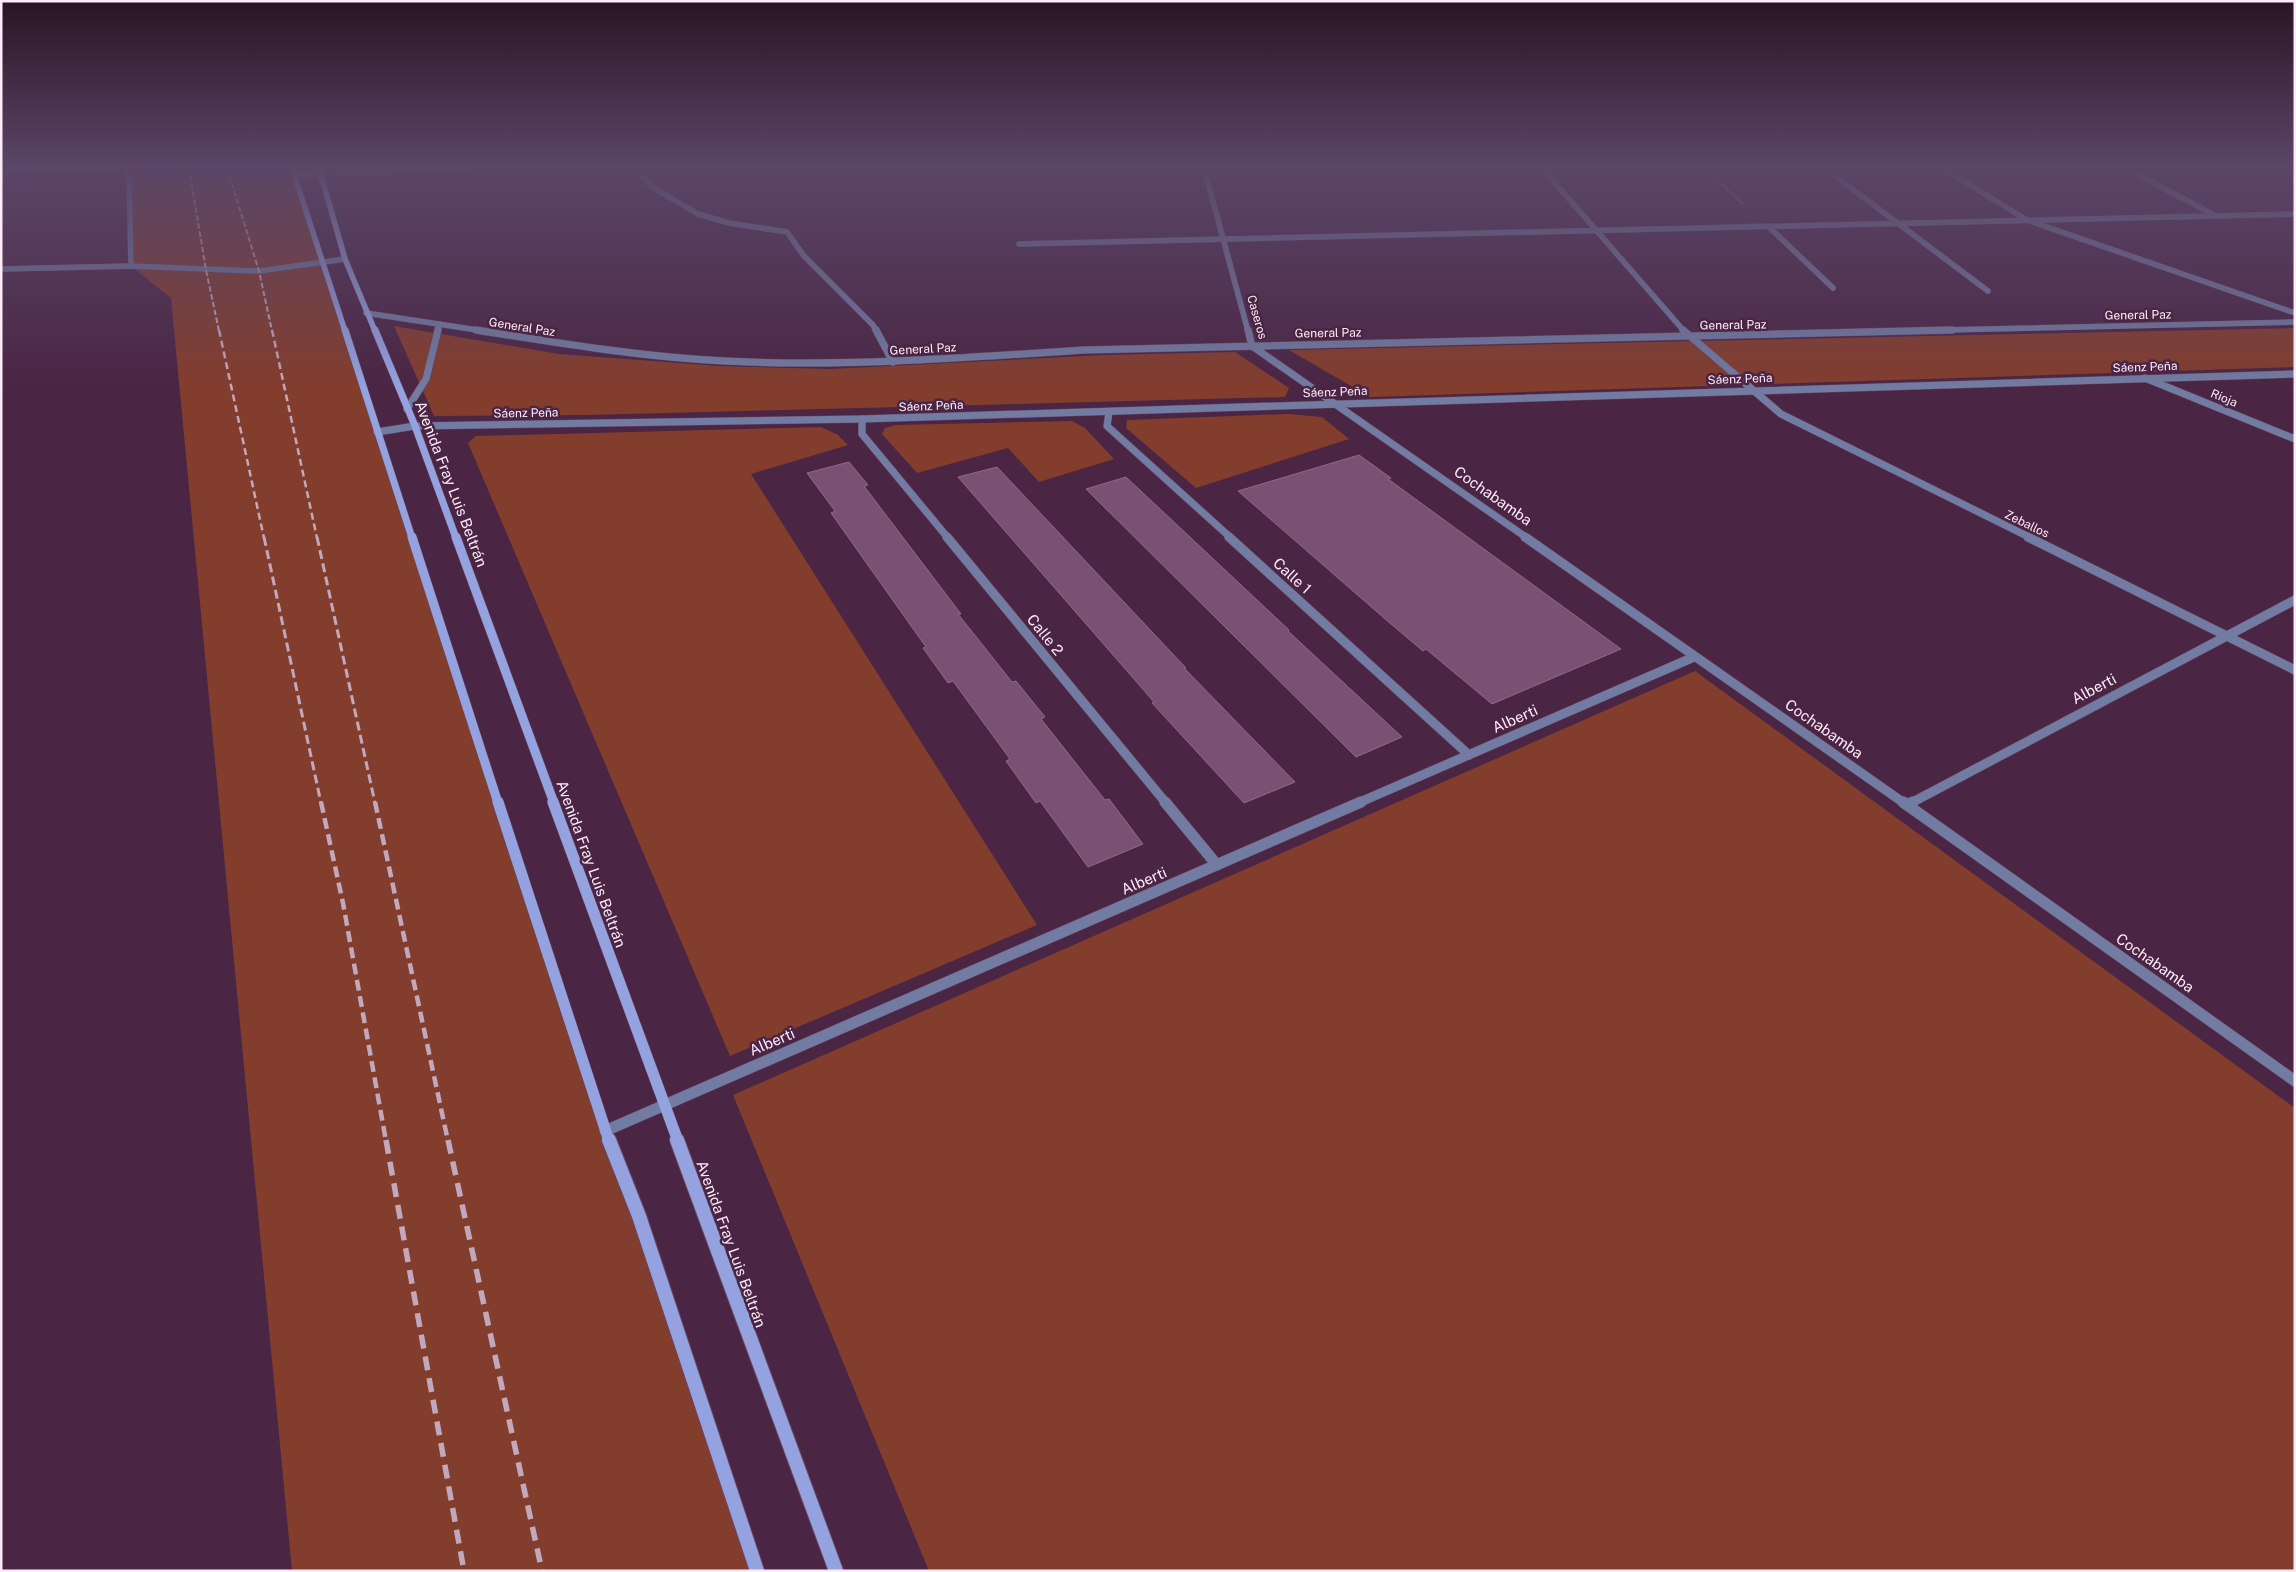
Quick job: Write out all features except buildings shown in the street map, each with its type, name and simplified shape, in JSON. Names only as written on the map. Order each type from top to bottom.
[{"type":"main road","points":[[315,241],[605,1131],[639,1216],[757,1571]]},
{"type":"main road","name":"Avenida Fray Luis Beltrán","points":[[340,241],[366,313],[415,426],[836,1571]]},
{"type":"street","points":[[130,241],[131,266]]},
{"type":"street","points":[[794,241],[804,256],[873,325],[893,362]]},
{"type":"street","points":[[1019,244],[1109,241]]},
{"type":"street","name":"Caseros","points":[[1225,241],[1252,346],[1336,404]]},
{"type":"street","name":"Zeballos","points":[[1605,241],[1689,337],[1781,414],[2295,670]]},
{"type":"street","points":[[1784,241],[1833,288]]},
{"type":"street","points":[[1922,241],[1988,291]]},
{"type":"street","points":[[2089,241],[2295,313]]},
{"type":"street","points":[[1,269],[131,266],[259,271],[345,260]]},
{"type":"street","name":"General Paz","points":[[366,313],[601,350],[725,361],[893,362],[1084,350],[2295,322]]},
{"type":"street","points":[[407,409],[426,379],[439,324]]},
{"type":"street","name":"Sáenz Peña","points":[[377,432],[415,426],[862,419],[2295,374]]},
{"type":"street","name":"Rioja","points":[[2145,378],[2295,439]]},
{"type":"street","name":"Cochabamba","points":[[1336,404],[1907,805],[2295,1081]]},
{"type":"street","name":"Calle 1","points":[[1109,412],[1107,426],[1469,755]]},
{"type":"street","name":"Calle 2","points":[[862,419],[862,434],[1217,866]]},
{"type":"street","name":"Alberti","points":[[1907,805],[2295,600]]},
{"type":"street","name":"Alberti","points":[[605,1131],[1694,657]]},
{"type":"shaded area","points":[[130,241],[316,241],[757,1571],[292,1571],[171,298],[131,266]]},
{"type":"shaded area","points":[[394,326],[559,354],[720,366],[831,369],[1103,355],[1235,352],[1289,388],[1285,397],[587,415],[434,416]]},
{"type":"shaded area","points":[[2295,328],[2295,367],[1370,397],[1289,350]]},
{"type":"shaded area","points":[[1288,414],[1322,417],[1349,439],[1196,488],[1126,428],[1127,420]]},
{"type":"shaded area","points":[[1072,421],[1085,428],[1114,459],[1039,482],[1008,448],[917,473],[882,434],[885,428],[896,425]]},
{"type":"shaded area","points":[[821,427],[838,435],[848,445],[751,474],[1037,925],[730,1056],[468,443],[476,436]]},
{"type":"shaded area","points":[[1695,671],[2295,1108],[2295,1571],[929,1571],[733,1095]]},
{"type":"railway","points":[[201,241],[219,331]]},
{"type":"railway","points":[[250,241],[259,271],[272,331]]},
{"type":"railway","points":[[219,330],[264,538]]},
{"type":"railway","points":[[272,330],[317,538]]},
{"type":"railway","points":[[264,537],[321,803]]},
{"type":"railway","points":[[317,537],[375,803]]},
{"type":"railway","points":[[321,802],[343,903],[386,1141]]},
{"type":"railway","points":[[375,802],[448,1141]]},
{"type":"railway","points":[[386,1140],[464,1571]]},
{"type":"railway","points":[[448,1140],[542,1571]]}]
